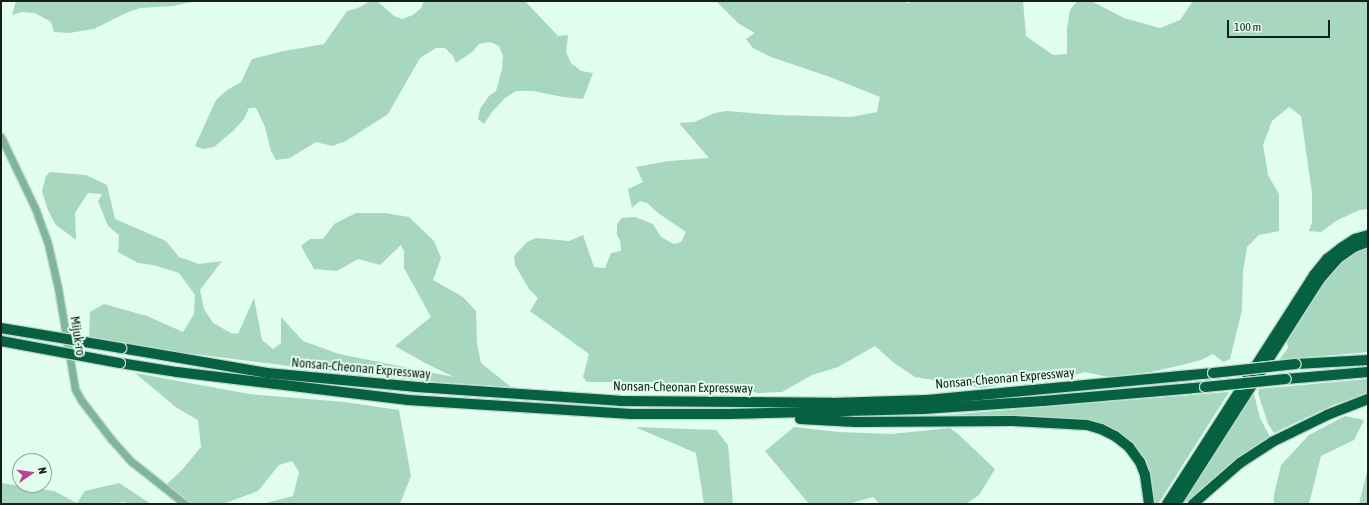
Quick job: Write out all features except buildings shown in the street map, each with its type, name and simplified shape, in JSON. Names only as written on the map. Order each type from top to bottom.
[{"type":"highway","points":[[1167,504],[1314,275],[1327,259],[1341,248],[1355,239],[1368,235]]},
{"type":"highway","points":[[1176,504],[1323,274],[1346,253],[1368,242]]},
{"type":"highway","name":"Nonsan-Cheonan Expressway","points":[[1,328],[267,373],[417,387],[620,401],[832,403],[927,400],[1296,364],[1344,362],[1368,359]]},
{"type":"highway","name":"Nonsan-Cheonan Expressway","points":[[1,341],[177,372],[408,400],[632,414],[728,414],[923,409],[1043,402],[1368,372]]},
{"type":"highway","points":[[1193,504],[1240,463],[1272,442],[1327,415],[1368,399]]},
{"type":"highway","points":[[728,414],[855,422],[1013,421],[1087,425],[1101,429],[1116,436],[1129,447],[1140,462],[1146,475],[1149,504]]},
{"type":"street","name":"Mijuk-ro","points":[[1,137],[29,194],[48,244],[58,288],[75,389],[81,400],[107,434],[132,462],[185,504]]},
{"type":"green space","points":[[16,1],[197,1],[173,6],[140,8],[126,13],[94,29],[69,33],[54,32],[51,22],[35,13],[22,12],[12,15]]},
{"type":"green space","points":[[370,1],[377,1],[394,16],[402,19],[413,15],[421,8],[424,1],[525,1],[558,36],[568,35],[566,52],[571,63],[581,71],[593,73],[583,99],[533,91],[516,91],[505,98],[492,112],[484,124],[478,119],[480,109],[489,96],[496,91],[502,69],[503,56],[499,46],[490,42],[479,44],[472,52],[456,63],[453,56],[445,48],[436,48],[420,58],[388,114],[346,141],[332,146],[316,142],[290,158],[276,160],[271,151],[265,127],[256,108],[249,108],[244,119],[234,130],[214,147],[203,149],[195,146],[216,100],[227,90],[241,82],[252,59],[284,51],[324,44],[347,11],[358,8]]},
{"type":"green space","points":[[716,1],[904,1],[908,3],[916,1],[1023,1],[1026,36],[1053,55],[1067,54],[1067,28],[1070,10],[1077,1],[1091,1],[1124,18],[1160,28],[1180,20],[1193,1],[1368,1],[1368,209],[1359,210],[1336,221],[1321,232],[1309,231],[1312,222],[1312,193],[1301,116],[1289,107],[1272,121],[1263,145],[1268,175],[1279,194],[1279,231],[1259,235],[1247,247],[1243,271],[1242,310],[1230,359],[1223,362],[1213,354],[1201,360],[1151,372],[1108,377],[1085,372],[1063,378],[1047,380],[1034,371],[1006,384],[981,388],[915,377],[894,363],[875,346],[838,367],[812,375],[782,392],[757,393],[729,384],[706,393],[688,391],[671,384],[652,382],[587,382],[583,377],[589,354],[530,311],[538,298],[529,289],[515,265],[514,256],[527,242],[536,238],[569,241],[583,235],[594,267],[605,268],[611,253],[621,251],[620,240],[617,235],[617,224],[622,218],[635,217],[653,224],[661,237],[674,244],[681,242],[686,232],[658,213],[647,203],[640,201],[632,208],[628,189],[643,182],[636,167],[669,161],[709,158],[679,123],[694,122],[715,113],[726,111],[777,115],[851,117],[877,112],[880,97],[830,77],[771,57],[753,48],[746,39],[755,33],[738,23]]},
{"type":"green space","points":[[50,172],[86,175],[107,185],[115,219],[166,241],[179,257],[199,264],[222,261],[200,290],[204,309],[213,323],[231,333],[238,334],[254,298],[262,340],[273,349],[281,343],[281,317],[303,341],[339,354],[454,377],[395,346],[431,317],[404,268],[404,251],[401,245],[380,265],[358,259],[337,271],[314,269],[301,246],[310,239],[323,239],[334,224],[356,213],[385,213],[409,217],[434,241],[441,258],[433,280],[463,297],[476,311],[477,344],[481,363],[511,387],[437,382],[313,369],[170,351],[89,337],[90,312],[104,304],[147,316],[183,332],[194,314],[195,295],[179,273],[153,265],[138,263],[118,252],[119,235],[108,226],[98,201],[102,194],[88,193],[75,213],[76,240],[55,224],[48,210],[42,191],[46,176]]},
{"type":"green space","points":[[1368,245],[1368,352],[1279,360],[1288,348],[1285,333],[1334,266],[1351,253]]},
{"type":"green space","points":[[135,373],[249,394],[344,402],[399,410],[411,476],[400,504],[262,504],[293,496],[299,472],[292,461],[279,465],[258,491],[223,504],[193,504],[166,485],[182,470],[201,447],[198,420],[177,408]]},
{"type":"green space","points":[[1368,379],[1368,393],[1333,405],[1274,433],[1268,424],[1258,393],[1259,389]]},
{"type":"green space","points":[[1253,390],[1260,418],[1270,437],[1231,463],[1184,504],[1177,504]]},
{"type":"green space","points":[[1229,392],[1158,504],[1152,504],[1153,494],[1147,471],[1106,427],[909,418]]},
{"type":"green space","points":[[1345,416],[1364,420],[1354,440],[1321,456],[1309,504],[1274,504],[1274,495],[1281,465],[1309,435]]},
{"type":"green space","points":[[635,427],[716,430],[728,445],[733,504],[704,504],[696,453]]},
{"type":"green space","points":[[794,427],[839,432],[891,434],[950,428],[995,469],[979,495],[966,504],[880,504],[873,497],[848,504],[809,504],[765,451]]},
{"type":"green space","points":[[1368,468],[1368,504],[1359,504]]},
{"type":"green space","points":[[1,483],[12,485],[12,493],[52,493],[52,491],[54,491],[77,503],[85,491],[119,483],[151,504],[130,504],[123,502],[113,504],[1,503]]}]
